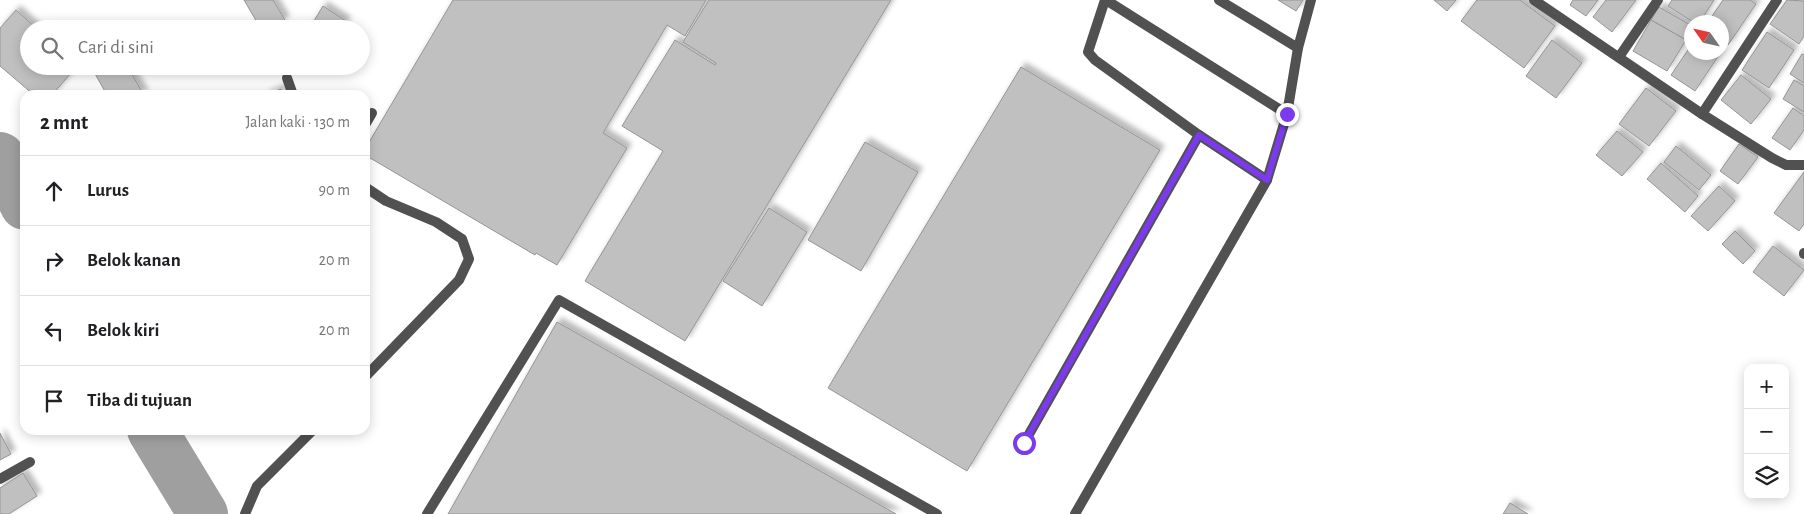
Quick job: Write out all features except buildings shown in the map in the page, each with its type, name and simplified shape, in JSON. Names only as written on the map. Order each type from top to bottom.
[{"type":"street","points":[[1267,180],[1199,135],[1095,60],[1088,52],[1106,0],[1287,114]]},
{"type":"street","points":[[1220,0],[1298,48]]},
{"type":"street","points":[[1075,514],[1267,180],[1287,114],[1298,48],[1311,0]]},
{"type":"street","points":[[1534,0],[1702,114],[1786,165],[1804,164]]},
{"type":"street","points":[[1619,57],[1658,0]]},
{"type":"street","points":[[1702,114],[1777,0]]},
{"type":"street","points":[[287,78],[291,90]]},
{"type":"street","points":[[370,116],[372,112]]},
{"type":"street","points":[[1024,443],[1199,135]]},
{"type":"street","points":[[370,190],[386,201],[436,222],[462,239],[469,259],[459,280],[370,372]]},
{"type":"street","points":[[427,514],[559,300],[936,514]]},
{"type":"street","points":[[245,514],[257,486],[307,435]]},
{"type":"street","points":[[0,479],[30,462]]},
{"type":"waterway","points":[[0,157],[20,195]]},
{"type":"waterway","points":[[155,435],[203,514]]},
{"type":"route","points":[[1024,443],[1199,135],[1267,180],[1287,114]]}]
